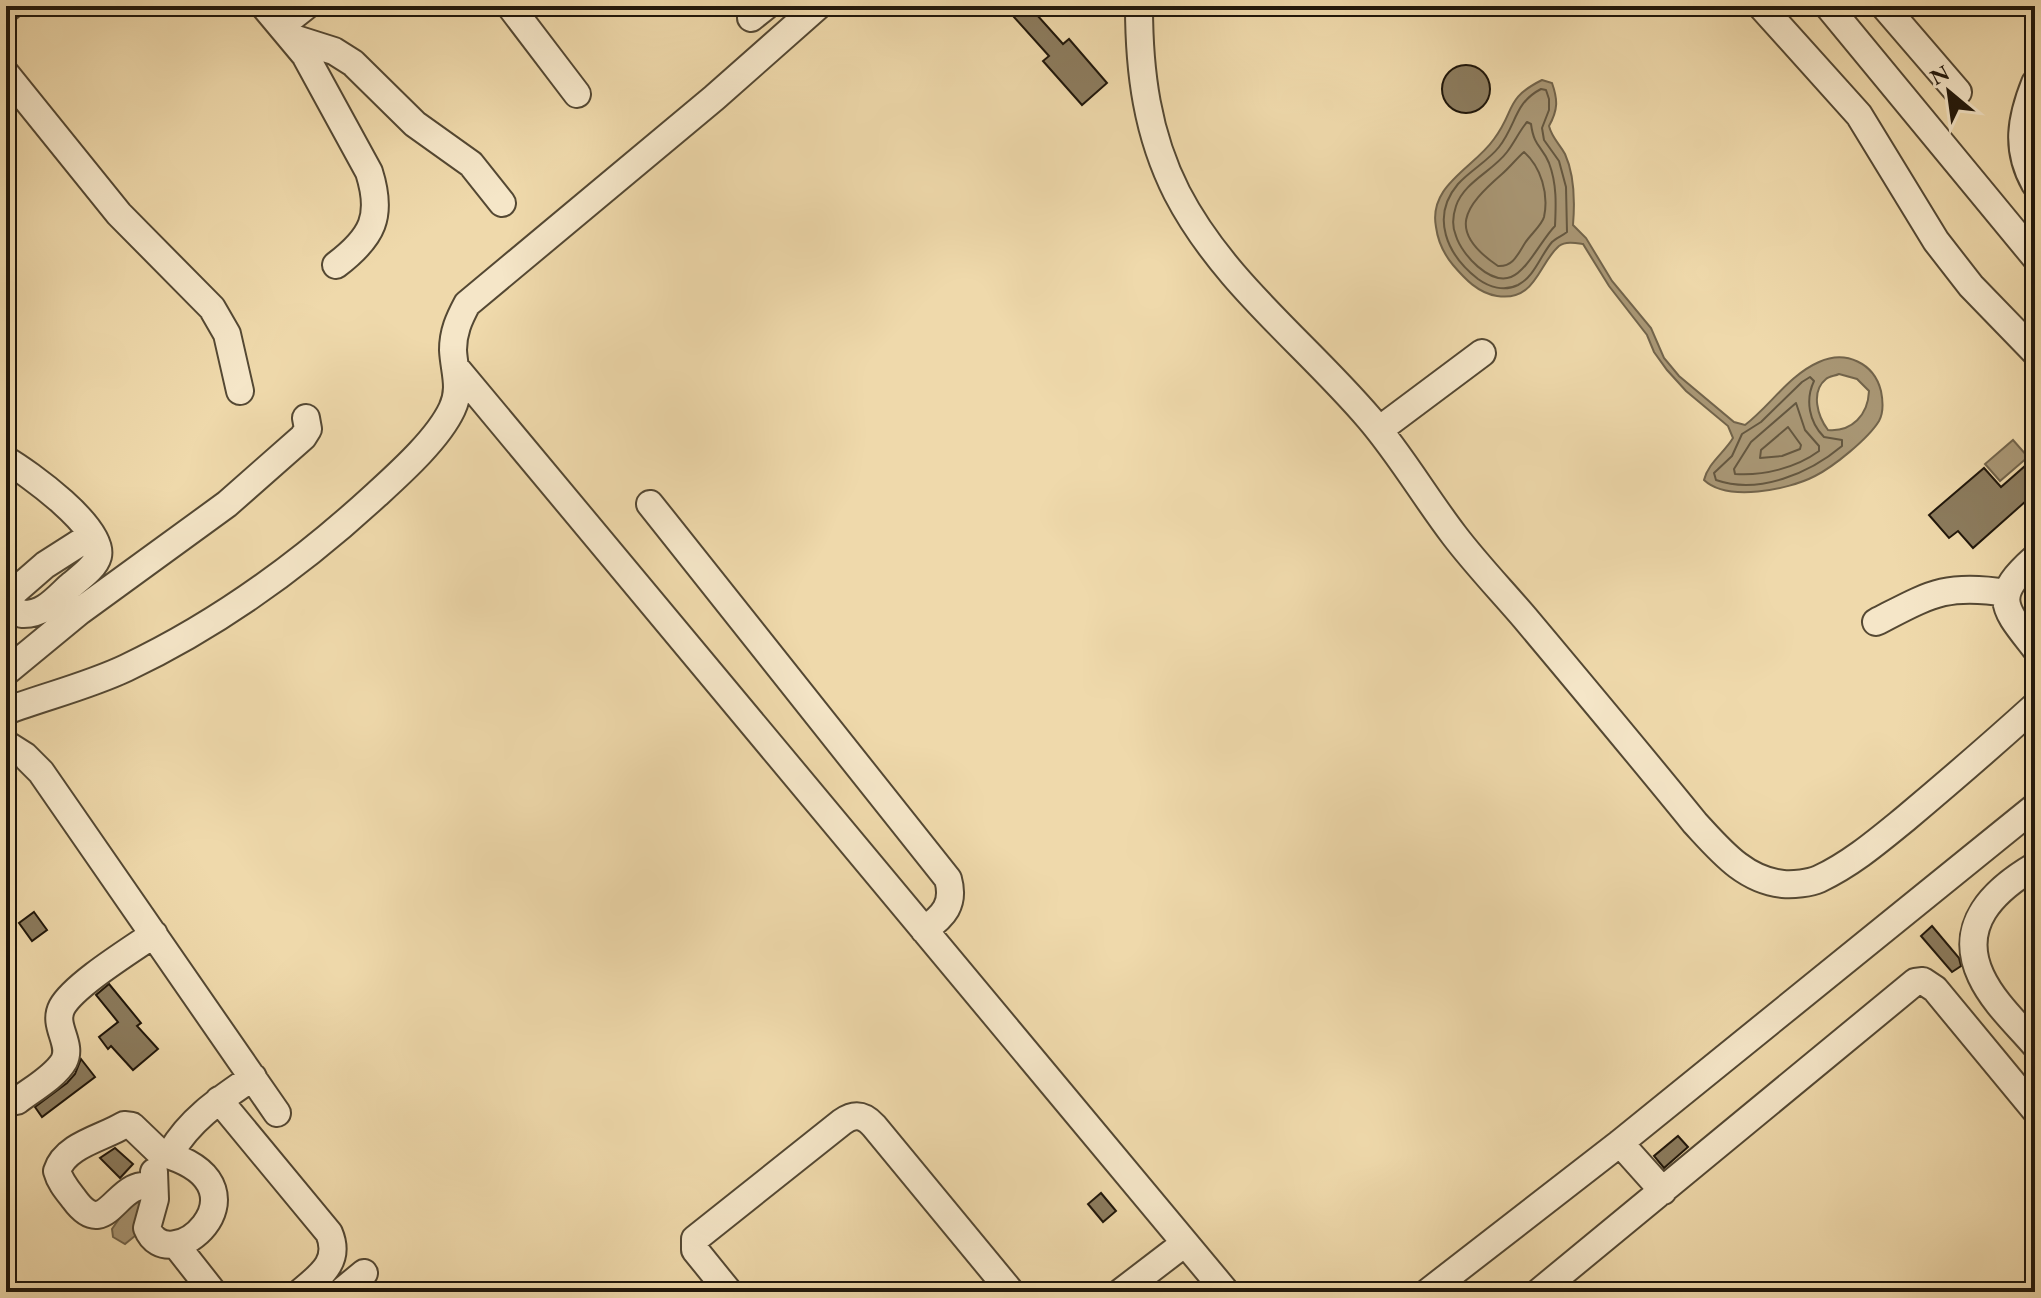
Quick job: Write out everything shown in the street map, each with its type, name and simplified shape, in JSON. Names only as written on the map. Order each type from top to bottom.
[{"type":"street","points":[[280,23],[306,6]]},
{"type":"street","points":[[510,6],[577,94]]},
{"type":"street","points":[[6,711],[124,669],[181,640],[237,606],[339,529],[387,485],[444,423],[456,397],[455,326],[467,304],[714,98],[818,6]]},
{"type":"street","points":[[1139,6],[1141,74],[1153,136],[1178,195],[1212,247],[1247,291],[1324,368],[1379,430],[1455,536],[1729,860],[1755,877],[1785,884],[1815,881],[1843,867],[1949,782],[2035,706]]},
{"type":"street","points":[[1761,6],[1859,115],[1936,241],[1971,286],[2035,352]]},
{"type":"street","points":[[1828,6],[2035,257]]},
{"type":"street","points":[[1884,6],[1958,92]]},
{"type":"street","points":[[280,23],[353,63],[398,109],[471,164],[502,203]]},
{"type":"street","points":[[280,23],[359,152],[376,193],[376,214],[368,235],[336,265]]},
{"type":"street","points":[[6,74],[119,214],[212,308],[227,334],[240,391]]},
{"type":"street","points":[[2035,83],[2024,112],[2021,133],[2023,153],[2035,184]]},
{"type":"street","points":[[1379,430],[1482,353]]},
{"type":"street","points":[[457,369],[1226,1292]]},
{"type":"street","points":[[6,672],[80,611],[227,504],[303,437],[308,429],[306,418]]},
{"type":"street","points":[[6,460],[54,493],[92,535],[99,548],[95,563],[47,607],[32,615],[22,614],[14,611],[6,601]]},
{"type":"street","points":[[650,504],[948,879],[950,901],[946,912],[924,930]]},
{"type":"street","points":[[2035,558],[2011,582],[2006,604],[2009,615],[2035,648]]},
{"type":"street","points":[[1876,622],[1944,590],[1975,588],[2007,593]]},
{"type":"street","points":[[6,744],[25,756],[41,772],[277,1113]]},
{"type":"street","points":[[1428,1292],[1620,1143],[2035,807]]},
{"type":"street","points":[[2035,866],[1997,892],[1983,909],[1975,931],[1974,954],[1980,976],[2035,1045]]},
{"type":"street","points":[[17,1101],[62,1064],[66,1046],[58,1016],[62,1006],[80,988],[154,934]]},
{"type":"street","points":[[1539,1292],[1915,982],[1930,983],[2035,1110]]},
{"type":"street","points":[[154,1188],[132,1186],[113,1207],[99,1215],[92,1215],[80,1206],[58,1177],[57,1171],[61,1161],[75,1149],[124,1125],[132,1126],[164,1155],[197,1168],[211,1184],[211,1216],[189,1239],[176,1245],[161,1245],[149,1235],[147,1228],[155,1199],[154,1188],[153,1179],[164,1155],[192,1122],[253,1077]]},
{"type":"street","points":[[219,1100],[329,1233],[333,1242],[332,1261],[327,1270],[301,1292]]},
{"type":"street","points":[[729,1292],[695,1250],[695,1239],[842,1122],[855,1116],[862,1116],[874,1126],[1011,1292]]},
{"type":"street","points":[[1620,1143],[1663,1191]]},
{"type":"street","points":[[1121,1292],[1185,1243]]},
{"type":"street","points":[[176,1245],[213,1292]]},
{"type":"street","points":[[341,1292],[364,1273]]},
{"type":"water","points":[[1542,80],[1552,83],[1554,89],[1555,110],[1549,126],[1571,171],[1573,225],[1586,238],[1612,281],[1651,328],[1664,358],[1679,376],[1734,422],[1745,425],[1808,368],[1829,359],[1858,362],[1877,381],[1883,406],[1879,421],[1859,444],[1822,472],[1790,486],[1758,492],[1727,491],[1714,487],[1704,480],[1709,468],[1733,438],[1728,426],[1686,391],[1667,370],[1647,335],[1609,286],[1583,244],[1559,246],[1528,288],[1510,296],[1484,292],[1472,285],[1458,270],[1446,256],[1438,238],[1435,212],[1439,200],[1454,178],[1494,139],[1516,99]],"holes":[[[1839,374],[1857,379],[1869,391],[1866,408],[1851,425],[1828,430],[1817,404],[1821,384]]]},
{"type":"water","points":[[2013,440],[2028,457],[2000,481],[1985,464]]},
{"type":"water","points":[[140,1202],[145,1207],[141,1231],[125,1244],[113,1237],[112,1229],[130,1203]]},
{"type":"building","points":[[1004,6],[1029,6],[1063,44],[1069,39],[1107,83],[1082,105],[1043,61],[1049,56]]},
{"type":"building","points":[[1466,65],[1483,72],[1490,89],[1483,106],[1466,113],[1449,106],[1442,89],[1449,72]]},
{"type":"building","points":[[2025,466],[2035,477],[2035,493],[1973,548],[1958,531],[1949,538],[1929,515],[1984,468],[2001,487]]},
{"type":"building","points":[[34,912],[47,930],[32,941],[19,923]]},
{"type":"building","points":[[1932,926],[1959,958],[1961,966],[1952,972],[1921,936]]},
{"type":"building","points":[[109,984],[141,1023],[137,1026],[158,1049],[133,1070],[99,1037],[118,1022],[96,995]]},
{"type":"building","points":[[81,1059],[95,1077],[42,1117],[35,1107],[67,1083]]},
{"type":"building","points":[[1678,1136],[1688,1147],[1664,1168],[1654,1156]]},
{"type":"building","points":[[115,1148],[133,1164],[120,1178],[100,1158]]},
{"type":"building","points":[[1101,1193],[1116,1211],[1103,1222],[1088,1204]]}]
